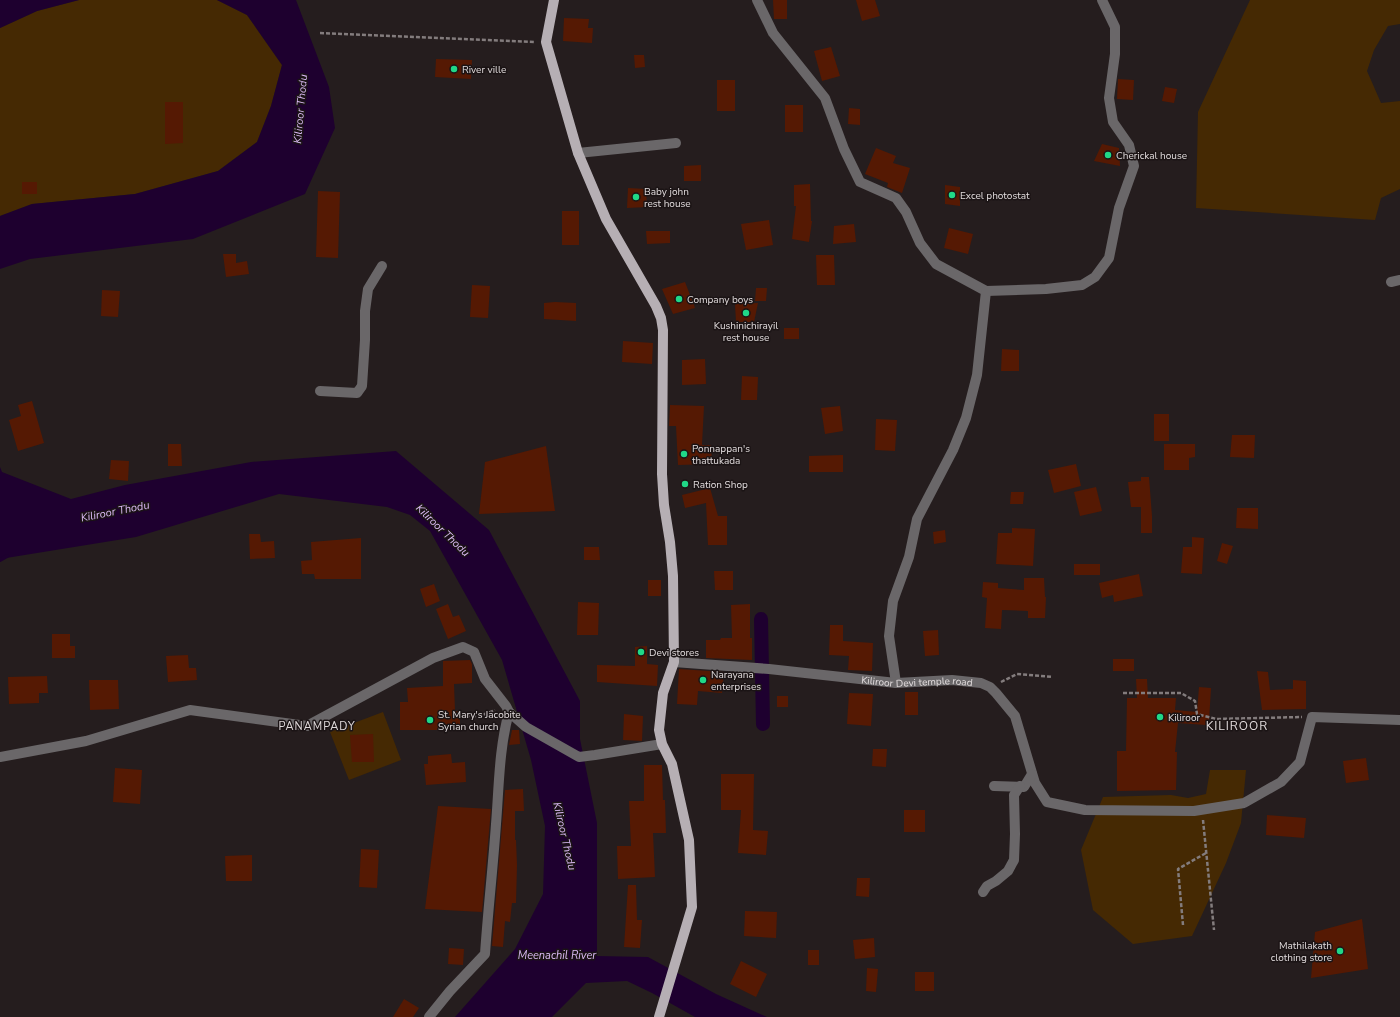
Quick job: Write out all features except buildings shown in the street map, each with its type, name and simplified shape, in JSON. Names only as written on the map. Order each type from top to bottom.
[{"type":"main road","points":[[554,0],[546,42],[578,153],[606,219],[656,306],[661,318],[663,330],[662,474],[664,505],[670,542],[673,576],[674,662],[663,693],[659,730],[662,744],[672,764],[689,840],[692,907],[659,1016]]},
{"type":"street","points":[[757,0],[773,33],[825,98],[844,149],[860,182],[896,198],[906,212],[920,243],[936,264],[986,291],[1046,289],[1082,284],[1095,277],[1109,258],[1119,208],[1134,166],[1128,145],[1113,122],[1109,98],[1115,54],[1115,28],[1102,0]]},
{"type":"street","points":[[578,153],[676,142]]},
{"type":"street","points":[[320,391],[357,393],[362,386],[365,311],[368,289],[382,266]]},
{"type":"street","points":[[896,683],[889,636],[893,601],[909,557],[917,519],[953,450],[966,418],[977,375],[986,291]]},
{"type":"street","points":[[0,757],[86,741],[190,710],[307,726],[433,658],[463,647],[474,652],[485,679],[510,711],[526,727],[579,757],[662,744]]},
{"type":"street","name":"Kiliroor Devi temple road","points":[[674,662],[769,669],[896,683],[952,680],[981,684],[990,688]]},
{"type":"street","points":[[990,688],[1015,716],[1035,783],[1047,802],[1086,810],[1194,811],[1244,803],[1281,782],[1300,762],[1312,717],[1400,720]]},
{"type":"street","points":[[429,1017],[450,991],[485,954],[502,755],[506,723],[510,711]]},
{"type":"street","points":[[994,786],[1024,787],[1032,774]]},
{"type":"street","points":[[983,892],[987,886],[1008,871],[1014,860],[1014,795],[1020,786]]},
{"type":"path","points":[[320,33],[546,42]]},
{"type":"path","points":[[990,688],[1017,674],[1053,678]]},
{"type":"path","points":[[1123,693],[1181,693],[1195,701],[1197,714],[1216,719],[1312,717]]},
{"type":"path","points":[[460,716],[480,716],[510,711]]},
{"type":"path","points":[[1203,809],[1214,930]]},
{"type":"path","points":[[1183,925],[1178,869],[1206,853]]},
{"type":"shaded area","points":[[79,0],[217,0],[247,15],[282,65],[271,106],[257,142],[218,171],[135,194],[32,204],[0,216],[0,28],[37,11]]},
{"type":"shaded area","points":[[1250,0],[1400,0],[1400,24],[1388,26],[1374,50],[1367,71],[1381,103],[1400,101],[1400,189],[1381,198],[1375,220],[1196,208],[1198,112]]},
{"type":"shaded area","points":[[383,712],[401,760],[349,780],[330,732]]},
{"type":"shaded area","points":[[1210,770],[1246,770],[1241,823],[1226,863],[1192,936],[1133,944],[1093,910],[1081,850],[1103,797],[1171,795],[1188,798],[1206,794]]},
{"type":"water","points":[[0,0],[79,0],[37,11],[0,28]]},
{"type":"water","name":"Kiliroor Thodu","points":[[217,0],[296,0],[329,87],[335,128],[305,194],[193,239],[30,259],[0,269],[0,216],[32,204],[135,194],[218,171],[257,142],[271,106],[282,65],[247,15]]},
{"type":"water","name":"Meenachil River","points":[[396,451],[489,530],[580,701],[580,739],[597,823],[597,956],[648,957],[716,994],[767,1017],[695,1017],[627,981],[586,983],[552,1017],[455,1017],[515,949],[543,894],[545,826],[531,760],[502,660],[430,531],[410,515],[387,507],[279,494],[136,537],[0,559],[0,467],[2,472],[71,499],[125,485],[251,462]]},
{"type":"waterway","points":[[0,560],[7,556]]},
{"type":"waterway","points":[[761,619],[763,724]]},
{"type":"place","name":"River ville","points":[[454,69]]},
{"type":"place","name":"Cherickal house","points":[[1108,155]]},
{"type":"place","name":"Excel photostat","points":[[952,195]]},
{"type":"place","name":"Baby john rest house","points":[[636,197]]},
{"type":"place","name":"Company boys","points":[[679,299]]},
{"type":"place","name":"Kushinichirayil rest house","points":[[746,313]]},
{"type":"place","name":"Ponnappan's thattukada","points":[[684,454]]},
{"type":"place","name":"Ration Shop","points":[[685,484]]},
{"type":"place","name":"Devi stores","points":[[641,652]]},
{"type":"place","name":"Narayana enterprises","points":[[703,680]]},
{"type":"place","name":"Kiliroor","points":[[1160,717]]},
{"type":"place","name":"St. Mary's Jacobite Syrian church","points":[[430,720]]},
{"type":"place","name":"Mathilakath clothing store","points":[[1340,951]]},
{"type":"district","name":"PANAMPADY","points":[[317,726]]},
{"type":"district","name":"KILIROOR","points":[[1237,726]]}]
